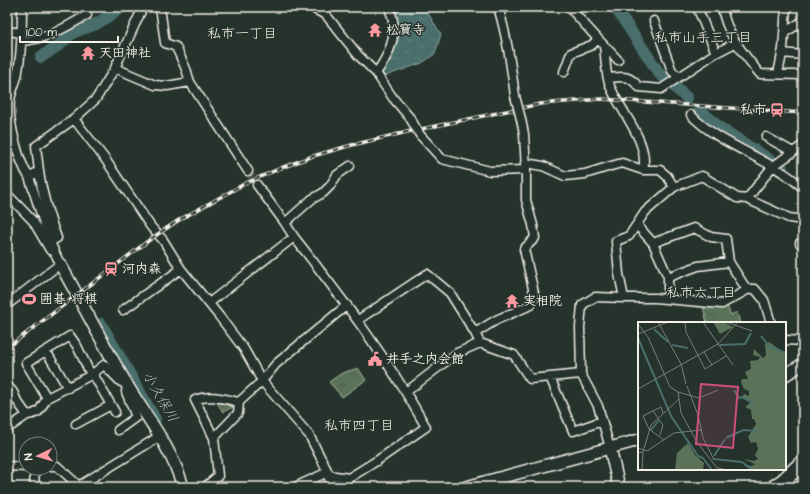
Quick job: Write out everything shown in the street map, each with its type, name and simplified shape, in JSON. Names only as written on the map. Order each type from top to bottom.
[{"type":"highway","points":[[774,487],[803,462]]},
{"type":"street","points":[[22,7],[22,37],[18,73],[10,99],[8,115],[18,153],[25,172],[29,177],[57,259],[127,384],[160,436],[174,462],[183,487]]},
{"type":"street","points":[[50,242],[57,238],[47,211],[41,186],[36,146],[74,119],[96,99],[115,68],[143,7]]},
{"type":"street","points":[[159,7],[165,43],[176,47],[190,82],[248,171]]},
{"type":"street","points":[[310,7],[326,15],[358,55],[376,73],[393,98],[410,118],[420,135],[442,159],[490,171],[526,166],[543,166],[565,176],[581,175],[622,163],[642,170],[660,170],[667,176],[674,187]]},
{"type":"street","points":[[376,73],[384,62],[393,41],[393,22],[389,7]]},
{"type":"street","points":[[475,333],[496,320],[530,306],[534,293],[524,249],[535,238],[526,200],[524,134],[515,96],[510,53],[498,7]]},
{"type":"street","points":[[569,7],[618,60]]},
{"type":"street","points":[[697,7],[716,53]]},
{"type":"street","points":[[722,7],[723,16],[736,43],[760,74],[803,75]]},
{"type":"street","points":[[778,74],[782,53],[786,7]]},
{"type":"street","points":[[7,31],[34,40],[62,29],[87,16]]},
{"type":"street","points":[[654,21],[672,71],[679,77]]},
{"type":"street","points":[[784,33],[803,21]]},
{"type":"street","points":[[564,72],[571,52],[592,45],[598,39]]},
{"type":"street","points":[[608,78],[627,77],[632,79],[639,87],[661,89],[716,53],[736,43]]},
{"type":"street","points":[[604,46],[609,84],[626,117],[633,127],[641,148],[644,162],[642,170]]},
{"type":"street","points":[[782,53],[803,55]]},
{"type":"street","points":[[115,68],[154,85],[167,86],[190,82]]},
{"type":"street","points":[[691,115],[723,139],[775,165],[792,177],[803,188]]},
{"type":"street","points":[[74,119],[109,165],[151,227],[164,240],[181,270],[244,349],[262,380],[309,435],[328,474],[331,487]]},
{"type":"street","points":[[766,137],[800,150]]},
{"type":"street","points":[[747,199],[775,165],[800,150]]},
{"type":"street","points":[[285,223],[312,199],[324,193],[337,175],[350,166]]},
{"type":"street","points":[[29,177],[40,171]]},
{"type":"street","points":[[624,298],[619,274],[616,241],[629,236],[645,212],[674,187],[702,176],[737,198],[747,199],[789,218],[803,220]]},
{"type":"street","points":[[257,185],[294,237],[348,305],[406,392],[426,427],[349,478],[328,474],[295,487]]},
{"type":"street","points":[[7,194],[33,221],[57,259]]},
{"type":"street","points":[[637,226],[654,243],[668,277],[668,299]]},
{"type":"street","points":[[654,243],[694,228],[711,237],[726,239],[729,262],[747,290]]},
{"type":"street","points":[[208,303],[294,237]]},
{"type":"street","points":[[7,305],[57,259]]},
{"type":"street","points":[[668,277],[698,266],[729,262]]},
{"type":"street","points":[[123,310],[181,270]]},
{"type":"street","points":[[358,320],[427,274],[450,293],[480,343]]},
{"type":"street","points":[[619,487],[598,406],[581,374],[580,327],[582,305],[595,297],[668,299],[722,304],[747,290],[755,289],[764,300],[771,322]]},
{"type":"street","points":[[214,438],[238,413],[239,402],[276,364],[348,305]]},
{"type":"street","points":[[47,398],[26,363],[70,336],[113,409],[76,424]]},
{"type":"street","points":[[786,340],[803,341]]},
{"type":"street","points":[[406,392],[457,353],[480,343],[514,355],[530,379],[581,374]]},
{"type":"street","points":[[46,351],[68,388]]},
{"type":"street","points":[[786,374],[803,364]]},
{"type":"street","points":[[7,429],[27,415],[33,414],[39,410],[47,398],[68,388],[104,365],[121,382],[127,384]]},
{"type":"street","points":[[550,377],[573,431],[602,421]]},
{"type":"street","points":[[120,426],[136,417],[126,392],[127,384]]},
{"type":"street","points":[[7,385],[27,415]]},
{"type":"street","points":[[205,487],[218,476],[214,438],[195,400],[201,397],[218,398],[239,402]]},
{"type":"street","points":[[58,466],[80,486],[160,436]]},
{"type":"street","points":[[466,487],[638,440]]},
{"type":"street","points":[[7,466],[18,467]]},
{"type":"street","points":[[34,487],[35,476]]},
{"type":"green space","points":[[727,306],[731,315],[737,312],[740,322],[707,322],[703,307]]},
{"type":"green space","points":[[358,368],[366,380],[342,397],[329,382],[342,373]]},
{"type":"green space","points":[[216,401],[233,407],[223,412]]},
{"type":"water","points":[[401,7],[424,7],[441,34],[435,54],[422,63],[385,76],[382,73],[393,56],[399,36],[396,10]]},
{"type":"waterway","name":"小久保川","points":[[41,57],[59,45],[74,32],[96,24],[123,7]]},
{"type":"waterway","points":[[615,7],[659,73],[687,98]]},
{"type":"waterway","points":[[700,110],[720,128],[782,168]]},
{"type":"waterway","name":"小久保川","points":[[101,324],[155,419]]},
{"type":"tunnel","points":[[248,171],[257,185]]},
{"type":"railway","points":[[7,348],[152,238],[179,220],[246,183],[313,156],[407,132],[540,104],[601,99],[803,113]]},
{"type":"place","name":"松寶寺","points":[[375,30]]},
{"type":"place","name":"天田神社","points":[[88,53]]},
{"type":"place","name":"私市","points":[[777,110]]},
{"type":"place","name":"河内森","points":[[111,269]]},
{"type":"place","name":"囲碁 将棋","points":[[29,299]]},
{"type":"place","name":"実相院","points":[[512,301]]},
{"type":"place","name":"井手之内会館","points":[[375,359]]},
{"type":"district","name":"私市一丁目","points":[[242,34]]},
{"type":"district","name":"私市山手三丁目","points":[[703,38]]},
{"type":"district","name":"私市六丁目","points":[[701,293]]},
{"type":"district","name":"私市四丁目","points":[[359,426]]}]
